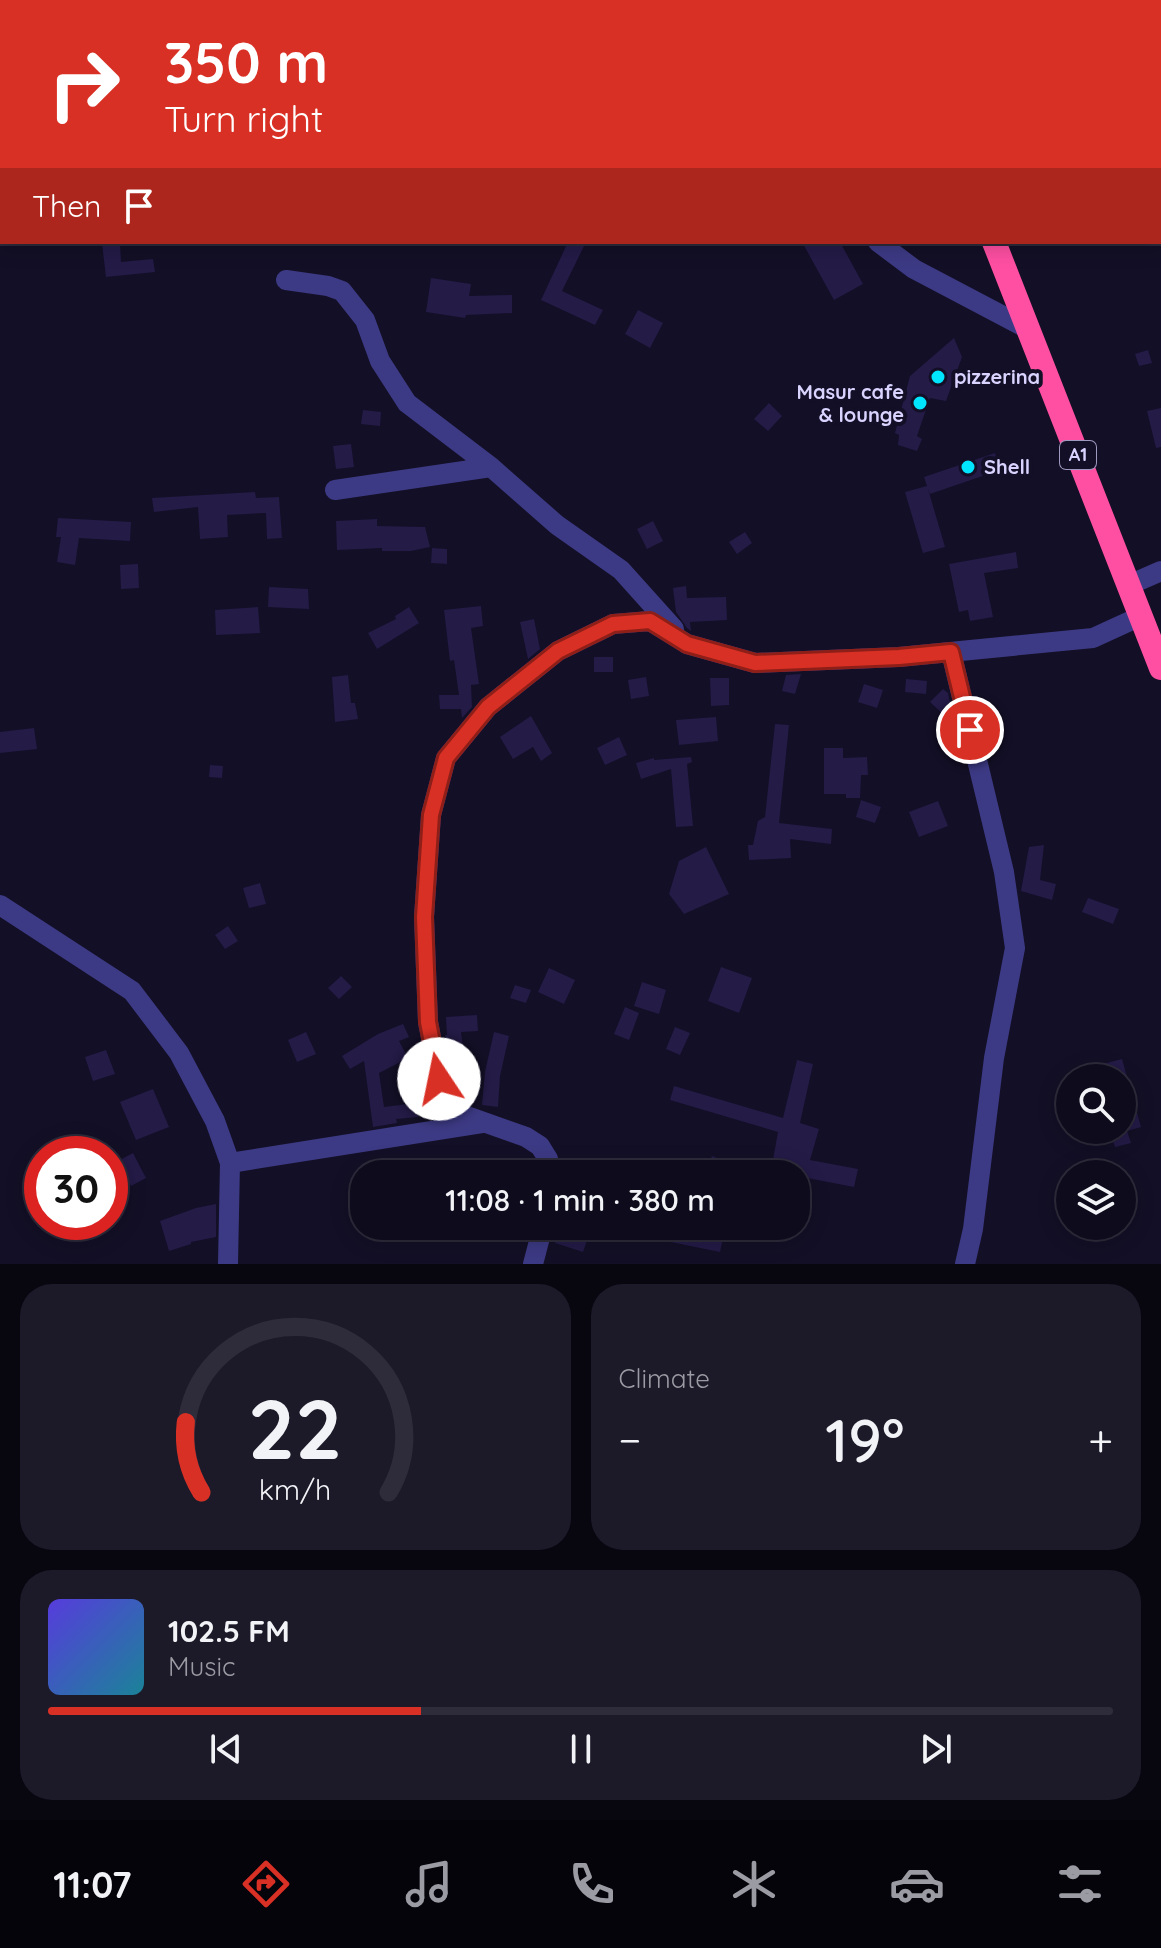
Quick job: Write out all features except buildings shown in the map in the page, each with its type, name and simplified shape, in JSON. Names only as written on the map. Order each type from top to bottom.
[{"type":"highway","name":"A1","points":[[995,244],[1161,668]]},
{"type":"street","points":[[881,244],[914,269],[1028,329]]},
{"type":"street","points":[[286,280],[342,291],[365,320],[380,361],[407,403],[491,467],[557,525],[621,570],[687,644]]},
{"type":"street","points":[[335,490],[491,467]]},
{"type":"street","points":[[1129,585],[1161,571]]},
{"type":"street","points":[[548,1160],[540,1146],[526,1137],[461,1114],[447,1101],[439,1079],[428,1022],[425,902],[431,815],[446,758],[488,707],[558,651],[613,624],[650,621],[687,644],[755,663],[899,657],[1093,638],[1141,616]]},
{"type":"street","points":[[951,652],[1004,872],[1015,948],[994,1058],[973,1229],[965,1264]]},
{"type":"street","points":[[0,905],[132,991],[179,1053],[215,1121],[230,1163],[228,1264]]},
{"type":"street","points":[[230,1163],[482,1123]]},
{"type":"street","points":[[533,1264],[539,1240]]},
{"type":"place","name":"pizzerina","points":[[938,377]]},
{"type":"place","name":"Masur cafe & lounge","points":[[920,403]]},
{"type":"place","name":"Shell","points":[[968,467]]},
{"type":"route","points":[[439,1079],[428,1022],[424,917],[431,815],[446,758],[488,707],[558,651],[613,624],[650,621],[687,644],[755,663],[951,652],[970,730]]}]
